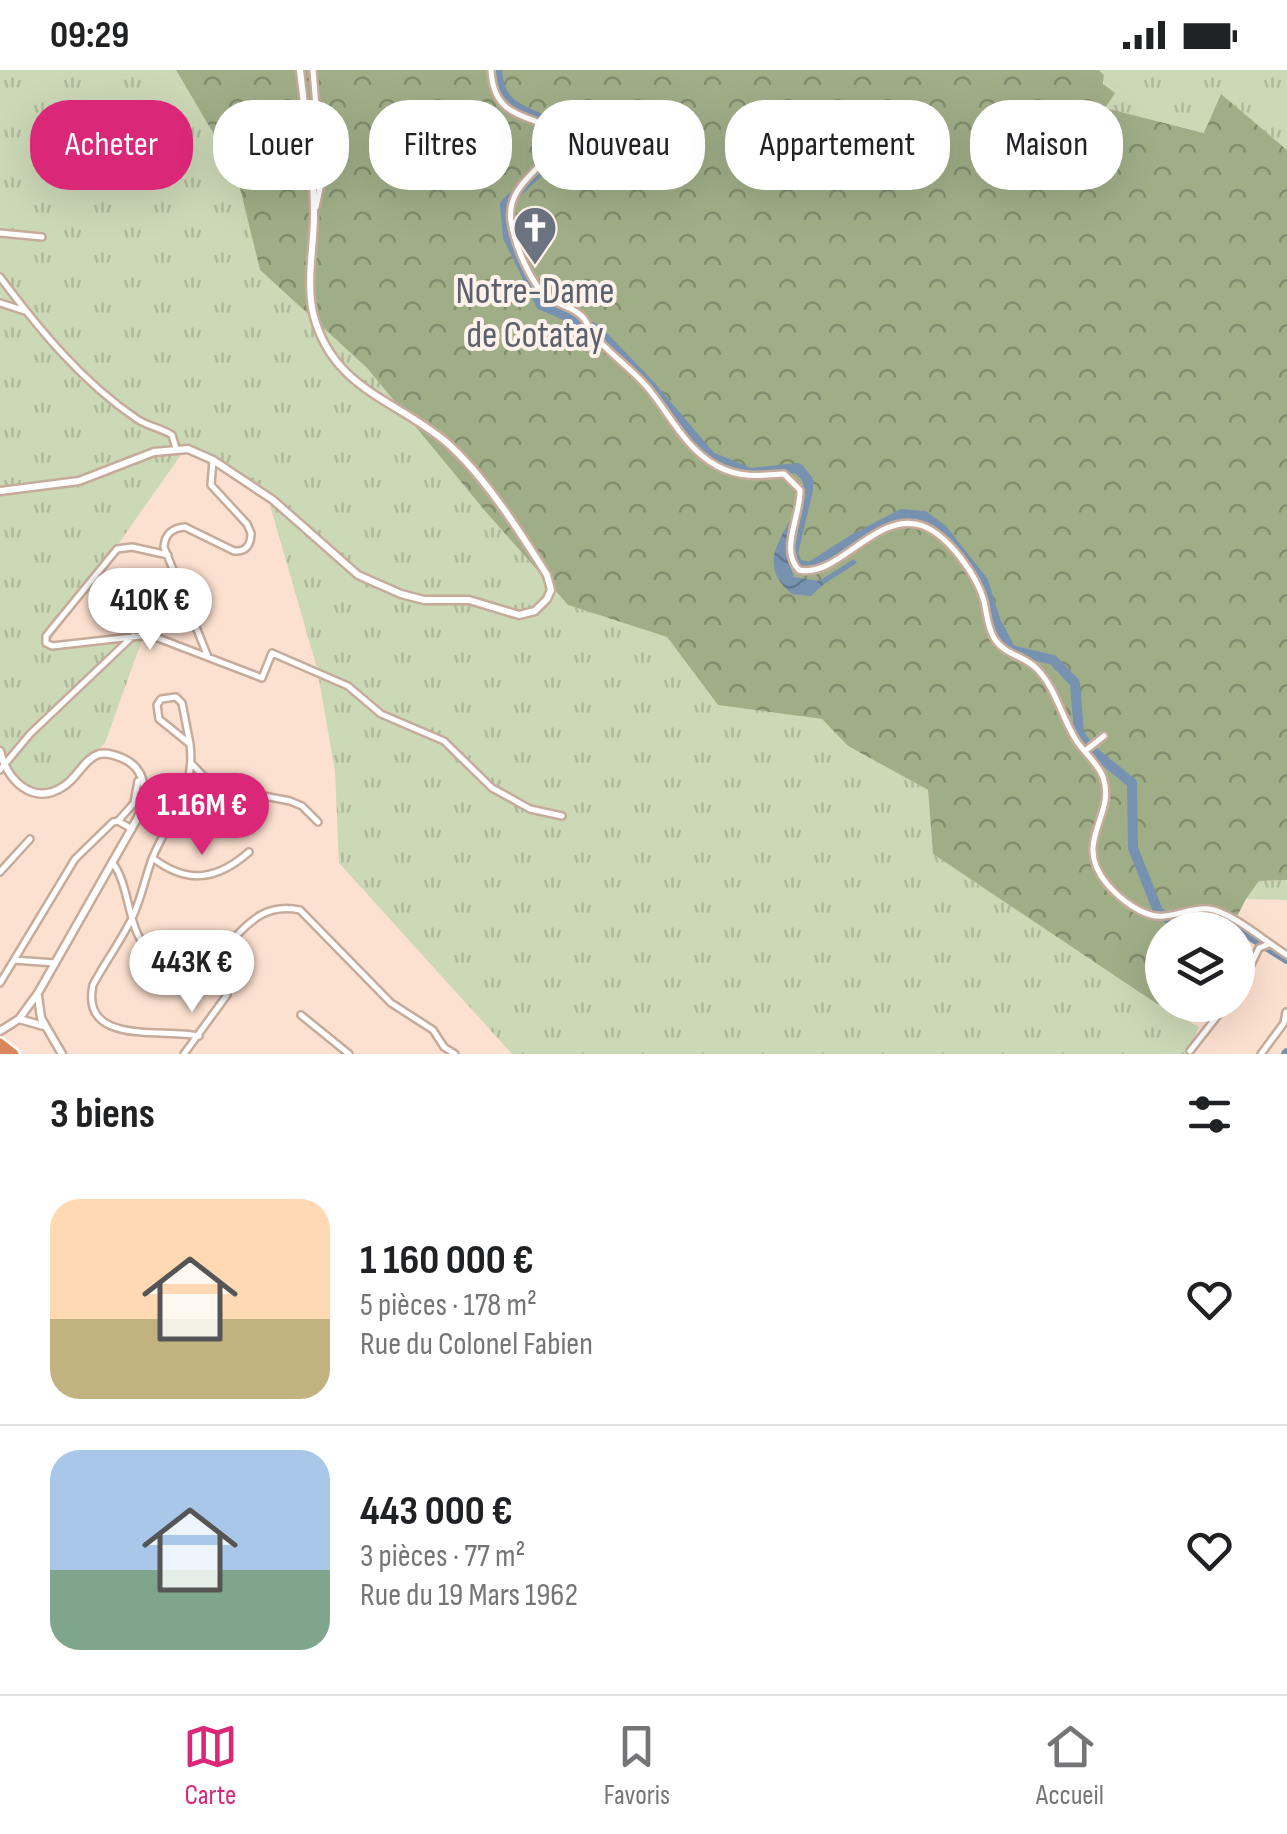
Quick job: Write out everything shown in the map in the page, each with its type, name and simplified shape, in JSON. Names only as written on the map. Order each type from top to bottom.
[{"type":"highway","points":[[0,1042],[14,1054]]},
{"type":"street","points":[[300,70],[314,214]]},
{"type":"street","points":[[0,491],[79,481],[154,452],[188,449],[213,460],[273,500],[358,575],[378,586],[424,600],[480,602],[519,614],[534,611],[550,593],[548,575],[470,466],[444,440],[358,386],[333,359],[314,314],[310,268],[314,214],[322,179],[314,70]]},
{"type":"street","points":[[491,70],[492,84],[503,105],[516,116],[542,124],[553,141],[549,156],[525,178],[510,208],[512,226],[539,290],[585,320],[590,332],[644,383],[687,441],[707,460],[748,476],[790,477],[800,490],[790,552],[794,566],[800,570],[820,569],[857,544],[896,526],[916,525],[937,534],[975,579],[994,638],[1008,654],[1026,660],[1042,676],[1059,701],[1075,738],[1097,766],[1105,786],[1091,852],[1092,861],[1106,882],[1125,901],[1165,916],[1208,909],[1287,955]]},
{"type":"street","points":[[0,233],[42,237]]},
{"type":"street","points":[[2,283],[78,369],[140,422],[172,435],[176,448]]},
{"type":"street","points":[[0,302],[27,312]]},
{"type":"street","points":[[208,657],[165,539],[178,527],[193,530],[234,551],[241,552],[251,540],[247,524],[211,484],[213,460]]},
{"type":"street","points":[[168,554],[132,547],[118,549],[46,636],[46,643],[52,646],[150,634],[262,678],[272,653],[348,686],[380,714],[444,741],[492,788],[530,809],[562,816]]},
{"type":"street","points":[[2,767],[30,734],[136,634]]},
{"type":"street","points":[[190,744],[160,719],[157,706],[161,699],[176,697],[182,703],[190,744],[181,808],[152,858],[133,916],[92,985],[94,1012],[106,1025],[199,1036]]},
{"type":"street","points":[[1087,749],[1104,736]]},
{"type":"street","points":[[0,752],[2,767],[20,787],[42,793],[66,786],[98,754],[126,759],[145,788],[132,828],[38,993],[19,1019],[0,1031]]},
{"type":"street","points":[[190,762],[213,786],[290,801],[302,806],[318,822]]},
{"type":"street","points":[[0,983],[75,859],[134,803],[138,780]]},
{"type":"street","points":[[116,822],[132,828]]},
{"type":"street","points":[[0,872],[30,839]]},
{"type":"street","points":[[152,858],[182,873],[213,876],[231,868],[250,852]]},
{"type":"street","points":[[112,862],[120,871],[143,944],[152,954],[181,965],[202,963],[219,954],[262,912],[280,908],[300,910],[391,1003],[433,1030],[444,1047],[455,1054]]},
{"type":"street","points":[[1255,956],[1259,948],[1269,944]]},
{"type":"street","points":[[14,960],[55,962]]},
{"type":"street","points":[[38,993],[40,1018],[62,1054]]},
{"type":"street","points":[[184,1054],[227,996]]},
{"type":"street","points":[[1261,1054],[1284,1023],[1286,1012]]},
{"type":"street","points":[[301,1015],[348,1054]]},
{"type":"street","points":[[19,1019],[45,1026]]},
{"type":"street","points":[[1190,1051],[1213,1022]]},
{"type":"green space","points":[[0,70],[176,70],[213,133],[213,190],[240,190],[260,270],[367,368],[568,605],[667,637],[718,705],[822,719],[848,746],[928,790],[933,854],[1145,996],[1145,1022],[1190,1022],[1199,1027],[1187,1054],[512,1054],[339,863],[335,772],[317,668],[269,502],[183,452],[45,648],[142,640],[105,743],[59,787],[30,789],[15,778],[11,765],[0,764]]},
{"type":"green space","points":[[176,70],[1099,70],[1104,75],[1103,84],[1115,93],[1110,100],[970,100],[970,190],[1123,190],[1123,113],[1204,133],[1221,94],[1287,150],[1287,880],[1259,881],[1239,912],[1145,912],[1145,996],[933,854],[928,790],[848,746],[822,719],[718,705],[667,637],[568,605],[367,368],[260,270],[240,190],[349,190],[349,100],[213,100],[213,133]]},
{"type":"green space","points":[[1099,70],[1287,70],[1287,150],[1221,95],[1205,133],[1123,113],[1123,100],[1104,100],[1104,75]]},
{"type":"green space","points":[[1287,880],[1287,900],[1246,899],[1259,881]]},
{"type":"water","points":[[795,510],[786,554],[794,577],[819,581],[854,559],[857,563],[811,596],[792,594],[781,583],[774,563],[778,543]]},
{"type":"waterway","points":[[497,70],[507,99],[548,122],[562,141],[551,160],[505,204],[508,237],[541,305],[596,329],[711,457],[750,473],[798,468],[808,480],[808,490],[793,553],[797,564],[810,567],[902,514],[924,516],[942,529],[983,581],[996,622],[1011,650],[1053,660],[1075,683],[1079,733],[1090,749],[1132,783],[1133,848],[1158,911],[1178,922],[1212,912],[1287,959]]},
{"type":"place","name":"Notre-Dame de Cotatay","points":[[535,266]]}]
